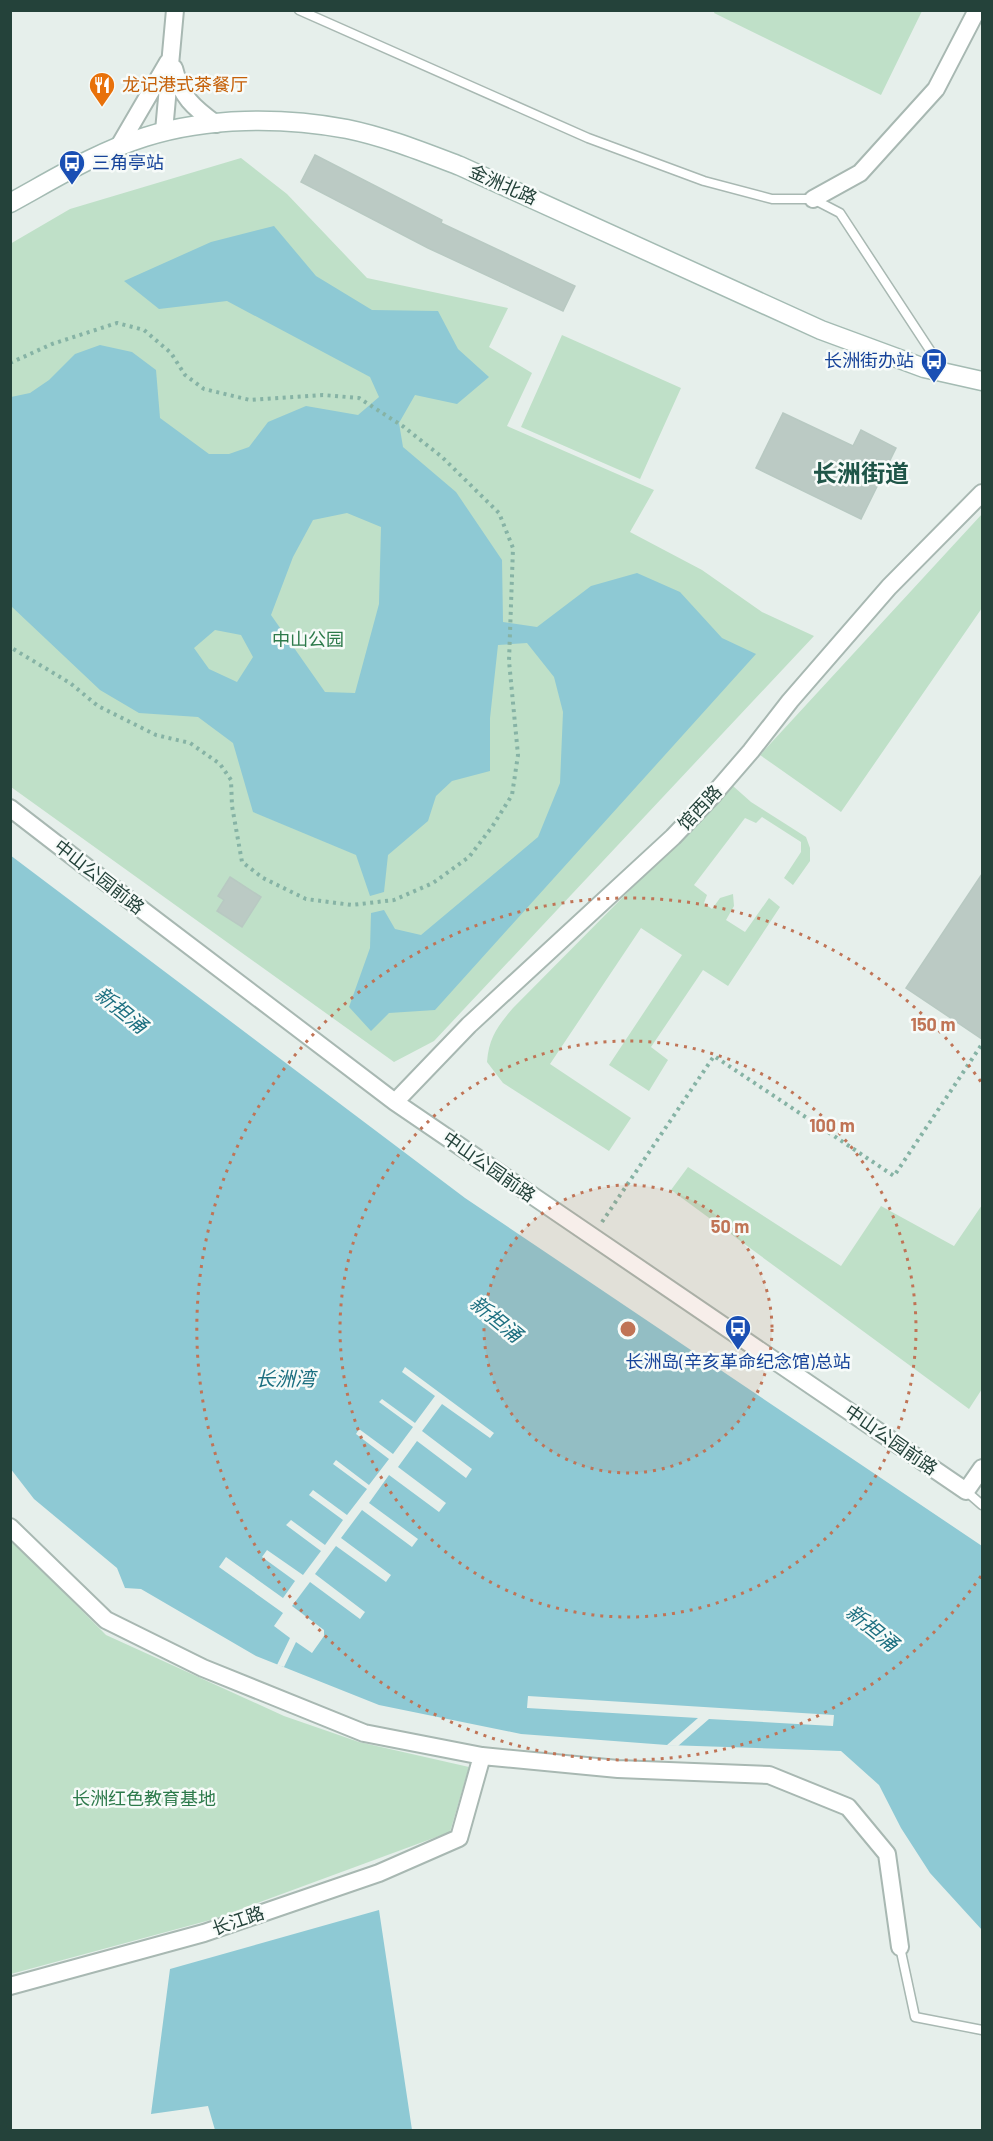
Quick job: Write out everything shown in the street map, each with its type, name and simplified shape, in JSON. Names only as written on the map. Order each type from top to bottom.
[{"type":"main road","name":"金洲北路","points":[[10,203],[65,172],[119,146],[164,131],[254,121],[290,122],[348,129],[398,142],[499,183],[821,330],[886,356],[982,381]]},
{"type":"street","points":[[164,131],[175,10]]},
{"type":"street","points":[[813,199],[860,173],[936,89],[977,10]]},
{"type":"street","points":[[172,56],[177,82],[184,95],[195,109],[216,124]]},
{"type":"street","points":[[119,146],[172,56]]},
{"type":"street","name":"馆西路","points":[[395,1102],[469,1025],[673,837],[713,795],[790,701],[889,587],[982,493]]},
{"type":"street","name":"中山公园前路","points":[[10,808],[395,1102],[966,1491]]},
{"type":"street","points":[[966,1491],[982,1468]]},
{"type":"street","points":[[10,1527],[106,1620],[203,1668],[364,1733],[482,1756],[618,1769],[769,1775],[848,1807],[887,1854],[900,1947]]},
{"type":"street","name":"长江路","points":[[10,1986],[215,1929],[380,1873],[459,1838],[482,1756]]},
{"type":"lane","points":[[299,10],[588,138],[704,181],[772,199],[813,199],[840,213],[945,373]]},
{"type":"lane","name":"中山公园前路","points":[[966,1491],[982,1505]]},
{"type":"lane","points":[[900,1947],[915,2017],[982,2030]]},
{"type":"path","points":[[10,363],[52,344],[117,323],[144,330],[171,353],[185,375],[204,389],[250,400],[323,395],[359,398],[404,427],[442,457],[499,513],[513,548],[510,648],[518,755],[512,795],[469,857],[433,883],[394,900],[352,905],[306,899],[263,878],[242,861],[232,806],[231,780],[220,764],[190,743],[156,735],[98,706],[70,683],[10,647]]},
{"type":"path","points":[[592,1238],[714,1056],[894,1176],[982,1044]]},
{"type":"green space","points":[[715,10],[922,11],[881,95],[714,13]]},
{"type":"green space","name":"中山公园","points":[[241,158],[287,194],[367,278],[508,308],[489,347],[532,373],[507,426],[654,490],[630,532],[702,570],[762,612],[814,636],[434,1041],[394,1062],[11,787],[10,244],[70,209]]},
{"type":"green space","points":[[562,335],[681,388],[640,479],[521,427]]},
{"type":"green space","points":[[982,514],[982,608],[841,812],[760,755]]},
{"type":"green space","points":[[733,786],[751,802],[806,837],[810,848],[810,861],[793,885],[784,878],[801,852],[801,842],[762,817],[756,823],[745,818],[694,885],[707,895],[704,903],[712,909],[720,898],[733,894],[734,906],[726,920],[745,932],[769,898],[780,907],[728,986],[703,970],[651,1047],[668,1060],[649,1091],[609,1065],[682,955],[641,928],[550,1064],[631,1118],[609,1151],[503,1083],[487,1062],[492,1039],[513,1008]]},
{"type":"green space","points":[[688,1167],[841,1266],[881,1206],[954,1246],[982,1205],[982,1389],[969,1409],[671,1190]]},
{"type":"green space","name":"长洲红色教育基地","points":[[11,1539],[106,1635],[284,1716],[359,1742],[469,1767],[450,1832],[214,1919],[11,1974]]},
{"type":"water","points":[[274,226],[316,276],[372,310],[438,311],[458,349],[489,377],[457,404],[415,395],[399,423],[403,447],[456,492],[502,560],[503,622],[537,627],[591,586],[637,573],[680,592],[722,638],[756,654],[435,1010],[389,1013],[371,1031],[349,1007],[370,948],[371,913],[384,910],[395,929],[421,935],[538,837],[560,783],[563,712],[554,677],[527,643],[498,645],[490,718],[490,771],[452,781],[436,796],[428,821],[388,855],[384,892],[370,896],[356,855],[253,812],[233,743],[198,717],[139,713],[100,690],[11,606],[11,397],[30,393],[49,380],[75,354],[100,345],[132,352],[156,370],[160,418],[209,454],[229,454],[249,447],[268,422],[306,406],[358,415],[379,397],[370,377],[227,301],[159,309],[124,281],[211,242]],"holes":[[[347,513],[381,527],[379,604],[355,693],[325,692],[271,615],[293,557],[313,520]],[[215,630],[241,635],[253,657],[237,682],[209,669],[194,648]]]},
{"type":"water","name":"长洲湾","points":[[10,855],[465,1198],[982,1546],[982,1930],[930,1873],[901,1828],[879,1785],[841,1751],[667,1745],[521,1734],[379,1705],[256,1656],[141,1589],[125,1588],[117,1568],[34,1499],[10,1468]]},
{"type":"water","points":[[379,1910],[412,2130],[215,2130],[208,2106],[151,2114],[170,1969]]},
{"type":"pier","points":[[405,1367],[494,1433],[490,1438],[442,1404],[422,1431],[472,1469],[466,1478],[417,1441],[398,1467],[446,1503],[439,1512],[389,1475],[369,1503],[418,1539],[412,1547],[362,1510],[341,1538],[391,1575],[386,1582],[336,1546],[315,1574],[365,1612],[360,1619],[310,1582],[292,1606],[324,1630],[324,1636],[312,1653],[296,1642],[284,1667],[277,1665],[290,1638],[274,1626],[283,1613],[219,1567],[226,1557],[283,1598],[295,1581],[262,1557],[267,1550],[303,1575],[321,1551],[286,1525],[291,1520],[325,1545],[343,1520],[309,1495],[313,1490],[347,1515],[367,1489],[333,1464],[336,1460],[369,1485],[389,1459],[356,1434],[359,1429],[393,1454],[413,1427],[379,1402],[382,1399],[415,1423],[435,1396],[402,1372]]},
{"type":"pier","points":[[528,1696],[834,1715],[833,1726],[709,1719],[678,1746],[667,1745],[698,1718],[527,1708]]},
{"type":"building","points":[[315,155],[442,220],[441,223],[575,286],[563,311],[428,248],[301,182]]},
{"type":"building","points":[[783,413],[853,446],[861,430],[896,448],[861,519],[756,468]]},
{"type":"building","points":[[982,874],[982,1039],[906,988]]},
{"type":"building","points":[[230,877],[261,897],[242,927],[217,911],[224,900],[218,896]]},
{"type":"place","name":"龙记港式茶餐厅","points":[[102,108]]},
{"type":"place","name":"三角亭站","points":[[72,186]]},
{"type":"place","name":"长洲街办站","points":[[934,384]]},
{"type":"place","name":"长洲岛(辛亥革命纪念馆)总站","points":[[738,1351]]},
{"type":"district","name":"长洲街道","points":[[861,474]]},
{"type":"water label","name":"新担涌","points":[[121,1010]]},
{"type":"water label","name":"新担涌","points":[[496,1319]]},
{"type":"water label","name":"新担涌","points":[[872,1628]]}]
